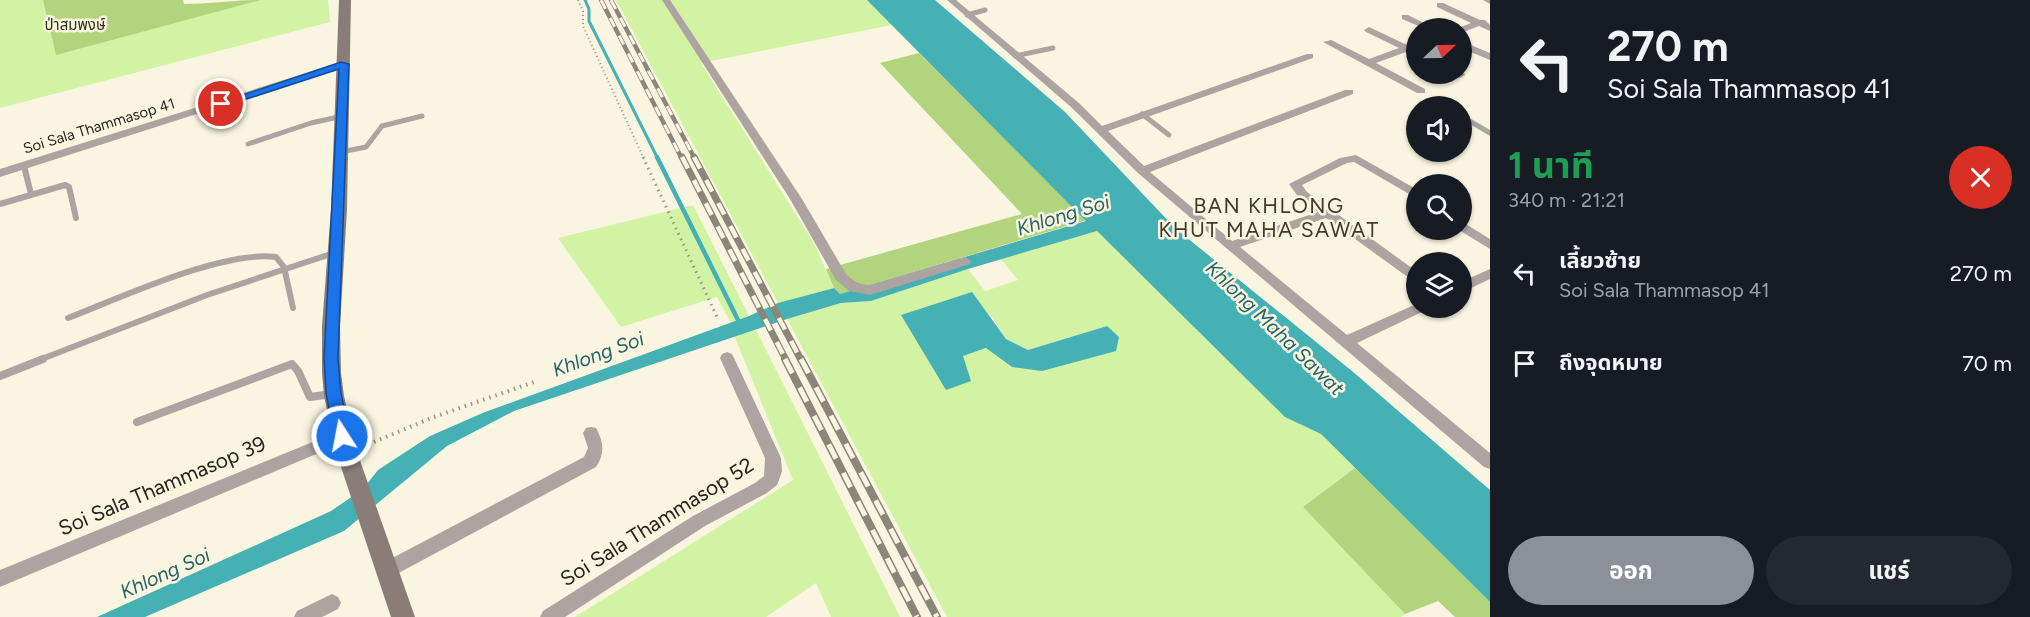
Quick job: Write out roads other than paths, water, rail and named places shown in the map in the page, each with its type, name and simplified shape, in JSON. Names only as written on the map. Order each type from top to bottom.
[{"type":"street","points":[[345,0],[343,116],[331,358],[334,393],[342,436],[356,483],[403,617]]},
{"type":"street","points":[[666,0],[796,200],[841,277],[849,285],[862,291],[870,290],[965,261]]},
{"type":"street","points":[[951,0],[1075,105],[1142,171],[1490,462]]},
{"type":"street","points":[[1440,5],[1490,28]]},
{"type":"street","points":[[1472,26],[1490,19]]},
{"type":"street","points":[[1369,30],[1406,46]]},
{"type":"street","points":[[1328,42],[1421,91]]},
{"type":"street","points":[[1472,49],[1490,57]]},
{"type":"street","points":[[1368,63],[1406,51]]},
{"type":"street","points":[[1102,130],[1310,56]]},
{"type":"street","name":"Soi Sala Thammasop 41","points":[[0,173],[344,64]]},
{"type":"street","points":[[1142,171],[1349,92]]},
{"type":"street","points":[[1406,188],[1361,159],[1350,158],[1295,184],[1296,189],[1406,271]]},
{"type":"street","points":[[1230,246],[1328,213]]},
{"type":"street","points":[[1472,233],[1490,245]]},
{"type":"street","points":[[1472,283],[1490,274]]},
{"type":"street","points":[[1346,342],[1406,314]]},
{"type":"street","name":"Soi Sala Thammasop 52","points":[[549,617],[699,521],[761,488],[771,480],[774,471],[773,458],[727,358]]},
{"type":"street","points":[[387,570],[590,462],[595,456],[596,448],[591,433]]},
{"type":"street","name":"Soi Sala Thammasop 39","points":[[0,579],[342,436]]},
{"type":"street","points":[[303,617],[332,603]]},
{"type":"lane","points":[[967,15],[985,10]]},
{"type":"lane","points":[[1015,56],[1053,48]]},
{"type":"lane","points":[[1142,114],[1169,135]]},
{"type":"lane","points":[[248,144],[311,123],[343,116]]},
{"type":"lane","points":[[341,153],[366,147],[382,126],[422,116]]},
{"type":"lane","points":[[1472,122],[1490,133]]},
{"type":"lane","points":[[24,166],[31,194]]},
{"type":"lane","points":[[0,204],[60,185],[69,187],[76,218]]},
{"type":"lane","points":[[0,376],[284,267],[336,253]]},
{"type":"lane","points":[[68,318],[196,270],[260,255],[276,256],[284,267],[293,308]]},
{"type":"lane","points":[[137,422],[292,364],[297,368],[306,393],[310,397],[334,393]]},
{"type":"water","name":"Khlong Maha Sawat","points":[[867,0],[935,0],[1065,112],[1176,229],[1352,371],[1490,490],[1490,602],[1321,434],[1285,417],[1097,231],[968,269],[871,301],[841,303],[787,319],[514,411],[447,446],[344,531],[145,617],[97,617],[331,511],[363,489],[378,470],[430,436],[485,412],[749,316],[778,303],[834,288],[840,294],[1086,221]]},
{"type":"water","points":[[972,292],[1006,339],[1028,350],[1107,326],[1119,337],[1116,351],[1042,371],[1012,367],[986,348],[963,356],[971,381],[946,390],[901,315]]},
{"type":"waterway","points":[[585,0],[589,9],[589,21],[657,157]]},
{"type":"waterway","points":[[657,157],[740,324]]},
{"type":"railway","points":[[601,0],[682,159]]},
{"type":"railway","points":[[611,0],[695,159]]},
{"type":"railway","points":[[682,157],[786,360]]},
{"type":"railway","points":[[694,157],[801,360]]},
{"type":"railway","points":[[785,359],[917,617]]},
{"type":"railway","points":[[801,359],[937,617]]},
{"type":"district","name":"BAN KHLONG KHUT MAHA SAWAT","points":[[1269,218]]},
{"type":"park label","name":"ป่าสมพงษ์","points":[[75,25]]},
{"type":"water label","name":"Khlong Soi","points":[[1063,215]]},
{"type":"water label","name":"Khlong Soi","points":[[598,354]]},
{"type":"water label","name":"Khlong Soi","points":[[165,573]]}]
